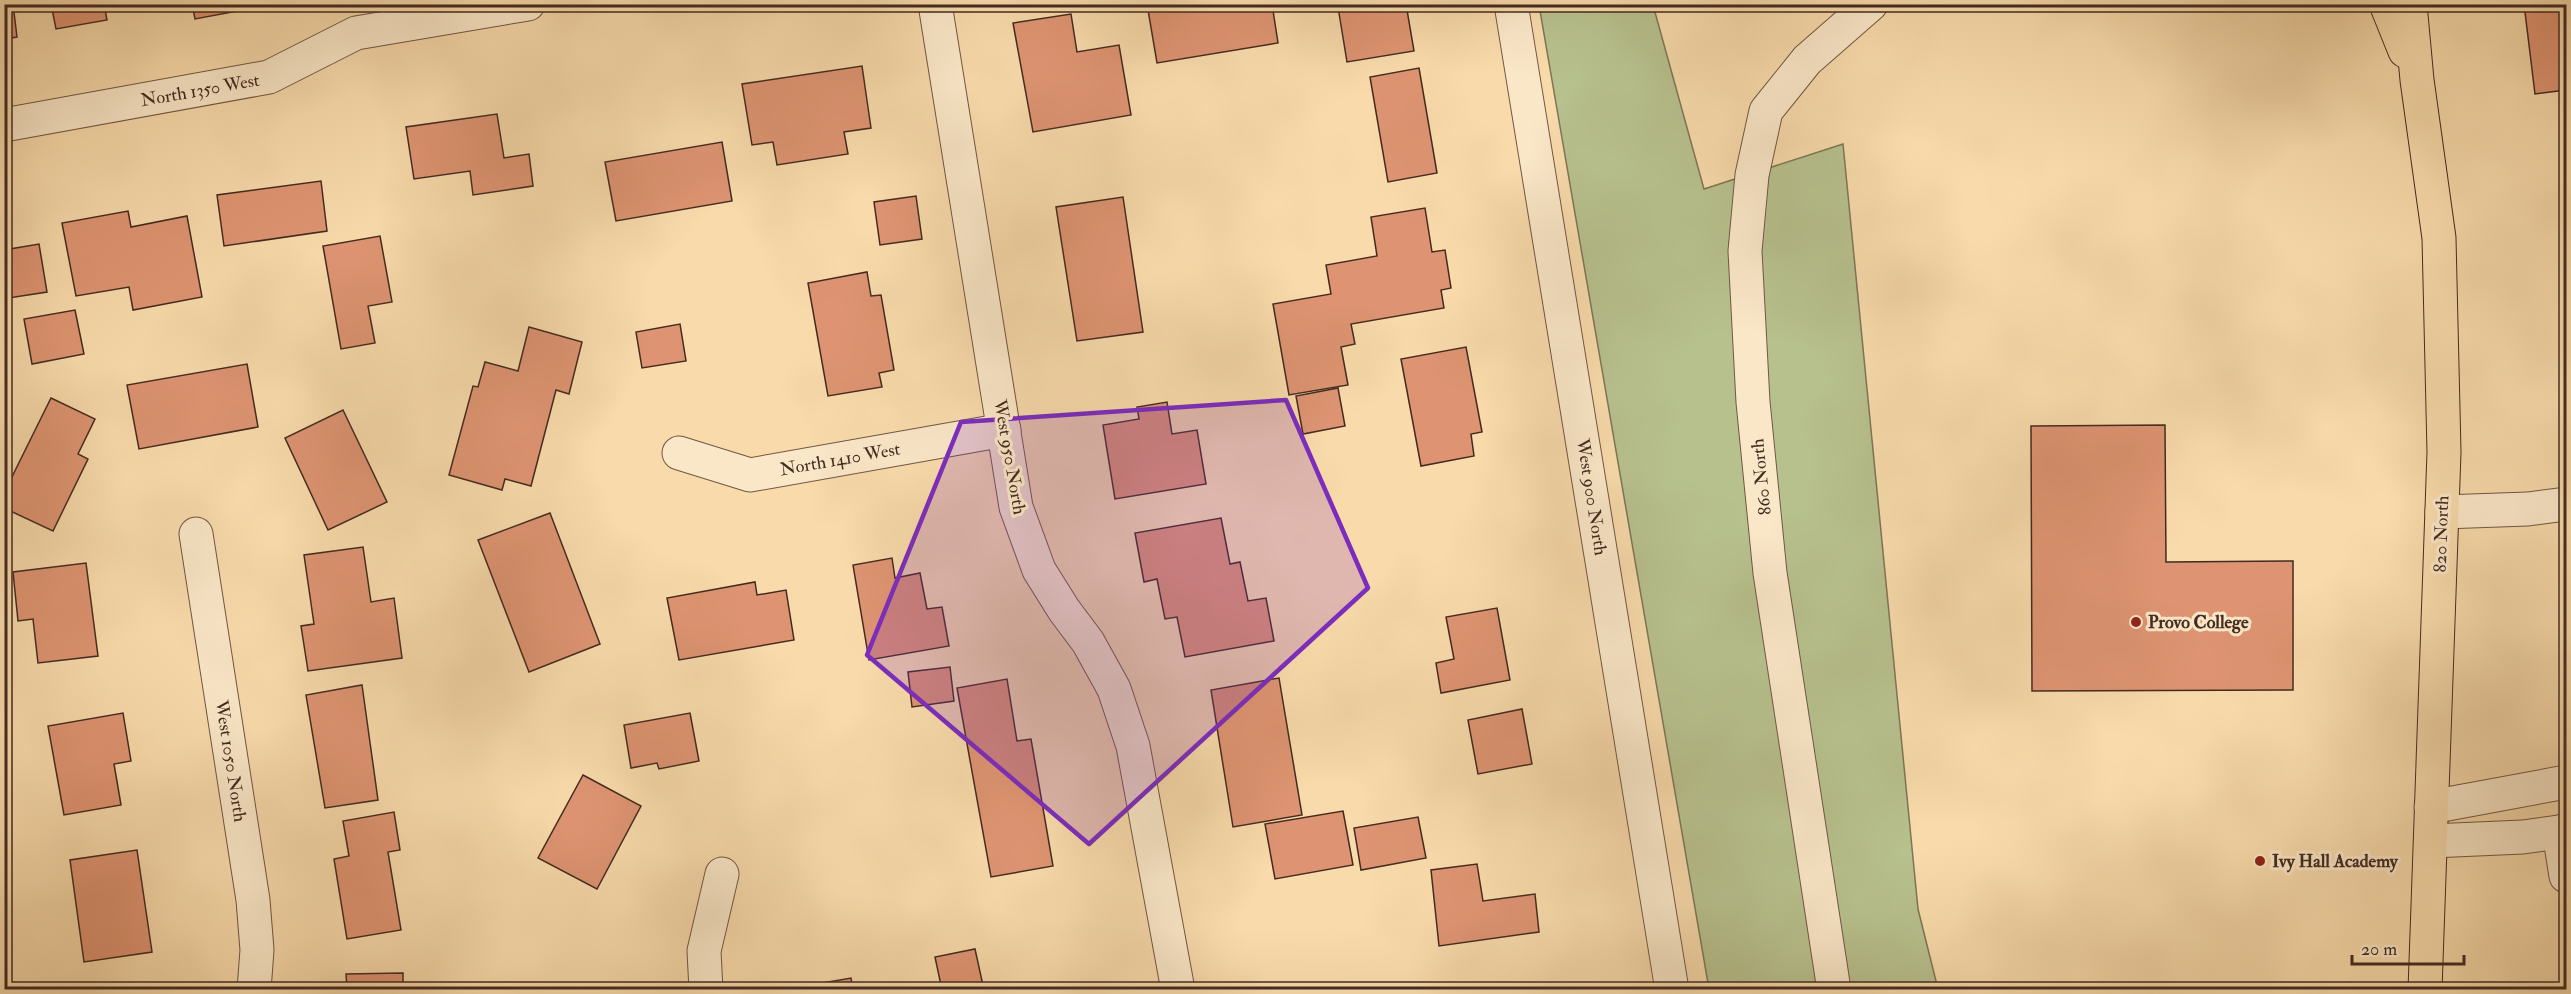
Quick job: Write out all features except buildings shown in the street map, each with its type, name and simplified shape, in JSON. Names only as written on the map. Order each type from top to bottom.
[{"type":"main road","name":"820 North","points":[[2386,4],[2417,80]]},
{"type":"main road","name":"820 North","points":[[2410,4],[2417,80],[2439,238],[2444,452],[2426,990]]},
{"type":"street","name":"North 1350 West","points":[[4,125],[269,77],[353,19],[528,4]]},
{"type":"street","name":"West 950 North","points":[[935,4],[1016,507],[1039,570],[1064,610],[1088,642],[1114,689],[1133,746],[1178,990]]},
{"type":"street","name":"West 900 North","points":[[1511,4],[1672,990]]},
{"type":"street","name":"860 North","points":[[1834,990],[1770,573],[1753,402],[1744,251],[1752,175],[1766,111],[1807,60],[1871,4]]},
{"type":"street","name":"North 1410 West","points":[[679,453],[750,475],[1004,430]]},
{"type":"street","points":[[2442,512],[2529,509],[2566,504]]},
{"type":"street","name":"West 1050 North","points":[[196,534],[253,900],[257,950],[254,990]]},
{"type":"street","points":[[2432,807],[2566,782]]},
{"type":"street","points":[[2431,841],[2523,837],[2563,832],[2566,876]]},
{"type":"street","points":[[706,990],[704,951],[722,874]]},
{"type":"highlighted area","points":[[1286,400],[1368,588],[1089,844],[867,655],[961,422]]},
{"type":"green space","points":[[1539,5],[1653,5],[1704,189],[1843,144],[1918,909],[1938,989],[1709,989]]},
{"type":"place","name":"Provo College","points":[[2136,622]]},
{"type":"place","name":"Ivy Hall Academy","points":[[2260,861]]}]
